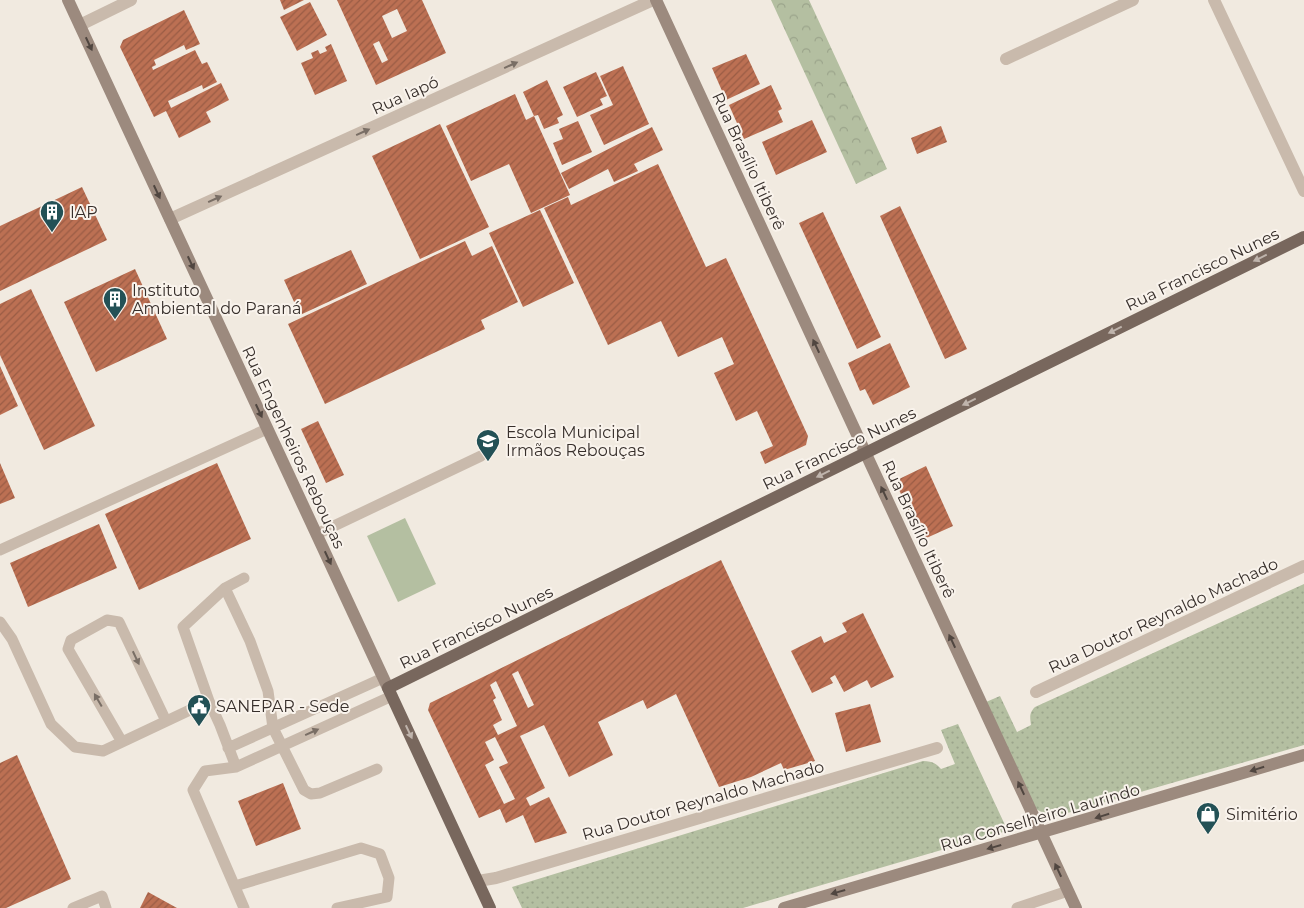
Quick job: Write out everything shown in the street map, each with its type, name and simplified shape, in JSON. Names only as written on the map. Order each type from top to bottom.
[{"type":"main road","name":"Rua Engenheiros Rebouças","points":[[68,0],[490,908]]},
{"type":"main road","name":"Rua Brasílio Itiberê","points":[[655,0],[1076,908]]},
{"type":"main road","name":"Rua Francisco Nunes","points":[[388,687],[1304,237]]},
{"type":"main road","name":"Rua Conselheiro Laurindo","points":[[784,908],[1304,755]]},
{"type":"street","points":[[80,25],[131,0]]},
{"type":"street","name":"Rua Iapó","points":[[170,219],[655,0]]},
{"type":"street","points":[[1006,60],[1133,0]]},
{"type":"street","points":[[1214,0],[1304,191]]},
{"type":"street","name":"Rua Doutor Reynaldo Machado","points":[[1036,692],[1304,566]]},
{"type":"street","name":"Rua Doutor Reynaldo Machado","points":[[478,881],[496,878],[937,748]]},
{"type":"lane","points":[[0,550],[267,429]]},
{"type":"lane","points":[[316,534],[480,456]]},
{"type":"lane","points":[[236,767],[209,701],[183,627],[225,588],[244,578]]},
{"type":"lane","points":[[225,588],[250,641],[268,691],[273,728],[304,790],[311,794],[320,793],[377,769]]},
{"type":"lane","points":[[122,742],[68,649],[71,640],[107,620],[119,622],[166,722]]},
{"type":"lane","points":[[0,622],[12,639],[51,724],[75,748],[103,751],[209,701]]},
{"type":"lane","points":[[228,748],[273,728],[388,687]]},
{"type":"lane","points":[[244,908],[193,790],[205,771],[236,767],[282,746],[388,687]]},
{"type":"lane","points":[[235,886],[361,848],[380,854],[389,878],[387,897],[337,908]]},
{"type":"lane","points":[[1017,908],[1068,891]]},
{"type":"lane","points":[[73,908],[102,896],[106,908]]},
{"type":"green space","points":[[771,0],[809,0],[887,169],[856,184]]},
{"type":"green space","points":[[405,518],[436,584],[398,602],[367,536]]},
{"type":"green space","points":[[1304,584],[1304,745],[1057,816],[1047,815],[1036,809],[986,702],[1000,696],[1017,732],[1031,725],[1030,715],[1035,707]]},
{"type":"green space","points":[[958,724],[1005,825],[1003,832],[743,908],[522,908],[512,887],[923,761],[933,763],[941,769],[955,764],[941,730]]},
{"type":"building","points":[[280,0],[304,0],[284,10]]},
{"type":"building","points":[[337,0],[422,0],[446,53],[376,85]],"holes":[[[397,9],[407,31],[392,38],[382,16]],[[379,41],[388,60],[382,63],[373,44]]]},
{"type":"building","points":[[310,2],[327,35],[297,51],[280,17]]},
{"type":"building","points":[[184,10],[200,44],[186,50],[184,45],[154,60],[156,65],[152,67],[153,70],[195,50],[202,64],[207,62],[217,82],[203,89],[202,85],[168,101],[171,108],[221,83],[229,100],[206,112],[211,122],[179,138],[166,111],[154,117],[120,47],[123,40]]},
{"type":"building","points":[[331,44],[347,81],[315,95],[301,63],[313,58],[311,53],[318,50],[320,54],[327,51],[325,47]]},
{"type":"building","points":[[746,54],[760,84],[726,100],[712,68]]},
{"type":"building","points":[[623,66],[649,124],[604,145],[590,115],[613,105],[600,76]]},
{"type":"building","points":[[596,72],[607,96],[600,99],[603,105],[577,117],[563,87]]},
{"type":"building","points":[[547,80],[563,115],[557,118],[559,123],[544,129],[538,115],[534,116],[523,92]]},
{"type":"building","points":[[771,85],[782,109],[778,111],[783,122],[744,139],[729,105]]},
{"type":"building","points":[[515,94],[526,120],[534,116],[570,195],[531,213],[509,164],[471,181],[446,126]]},
{"type":"building","points":[[812,120],[827,152],[776,175],[762,142]]},
{"type":"building","points":[[578,121],[592,152],[562,165],[553,143],[563,139],[559,129]]},
{"type":"building","points":[[440,124],[489,227],[420,259],[372,156]]},
{"type":"building","points":[[941,126],[947,142],[917,154],[911,138]]},
{"type":"building","points":[[652,127],[663,150],[634,164],[638,171],[614,182],[608,169],[569,189],[561,173]]},
{"type":"building","points":[[658,164],[706,267],[726,258],[808,436],[806,445],[765,464],[760,452],[773,446],[757,411],[736,421],[714,373],[734,364],[722,337],[678,357],[661,321],[608,345],[544,208],[568,197],[571,205]]},
{"type":"building","name":"IAP","points":[[82,187],[107,240],[0,291],[0,226]]},
{"type":"building","points":[[900,206],[967,349],[945,359],[880,216]]},
{"type":"building","points":[[540,210],[574,283],[523,307],[489,233]]},
{"type":"building","points":[[823,212],[881,337],[857,349],[799,223]]},
{"type":"building","points":[[465,241],[472,256],[492,246],[518,302],[481,320],[485,329],[325,404],[288,324]]},
{"type":"building","points":[[351,250],[367,284],[300,315],[284,280]]},
{"type":"building","name":"Instituto Ambiental do Paraná","points":[[135,269],[167,339],[96,372],[64,302]]},
{"type":"building","points":[[31,289],[95,426],[44,450],[0,355],[0,304]]},
{"type":"building","points":[[890,343],[910,387],[873,405],[865,389],[860,391],[848,363]]},
{"type":"building","points":[[0,366],[18,406],[0,415]]},
{"type":"building","points":[[318,421],[344,475],[326,483],[301,429]]},
{"type":"building","points":[[0,463],[15,498],[0,504]]},
{"type":"building","points":[[217,463],[251,539],[139,590],[105,514]]},
{"type":"building","points":[[926,466],[953,526],[922,540],[895,481]]},
{"type":"building","points":[[99,524],[117,568],[28,607],[10,563]]},
{"type":"building","points":[[721,560],[815,761],[784,770],[781,763],[751,777],[719,787],[676,694],[647,709],[643,700],[598,722],[613,755],[569,777],[544,725],[520,736],[545,788],[526,798],[530,806],[549,797],[567,833],[535,843],[523,815],[506,823],[500,809],[479,818],[428,710],[430,703]],"holes":[[[518,671],[534,705],[528,708],[512,674]],[[496,681],[517,726],[498,735],[493,725],[502,720],[493,700],[496,698],[490,685]],[[495,737],[508,763],[499,767],[515,799],[504,804],[485,765],[494,760],[485,742]]]},
{"type":"building","points":[[863,613],[894,677],[871,688],[867,680],[844,692],[835,675],[830,678],[833,683],[812,693],[791,651],[821,636],[824,643],[847,632],[842,623]]},
{"type":"building","points":[[870,704],[881,742],[846,752],[835,713]]},
{"type":"building","points":[[17,755],[71,879],[6,908],[0,908],[0,763]]},
{"type":"building","points":[[283,783],[301,829],[256,846],[238,801]]},
{"type":"building","points":[[148,892],[177,908],[140,908]]},
{"type":"place","name":"IAP","points":[[52,233]]},
{"type":"place","name":"Instituto Ambiental do Paraná","points":[[115,320]]},
{"type":"place","name":"Escola Municipal Irmãos Rebouças","points":[[488,462]]},
{"type":"place","name":"SANEPAR - Sede","points":[[199,727]]},
{"type":"place","name":"Simitério","points":[[1208,835]]}]
